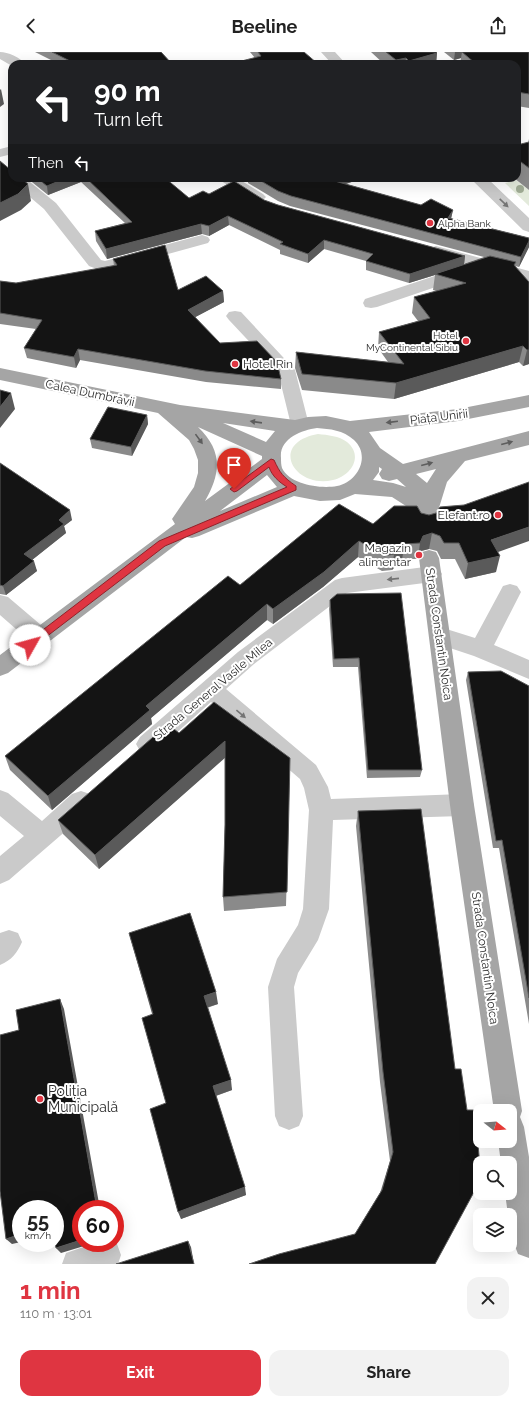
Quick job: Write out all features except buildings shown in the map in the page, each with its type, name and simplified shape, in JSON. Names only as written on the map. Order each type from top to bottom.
[{"type":"main road","name":"Calea Dumbrăvii","points":[[0,374],[87,393],[158,406],[180,412],[297,426]]},
{"type":"main road","name":"Piața Unirii","points":[[348,428],[458,415],[529,401]]},
{"type":"main road","points":[[158,406],[192,431],[202,444],[209,461],[208,479],[200,496],[162,544]]},
{"type":"main road","name":"Calea Dumbrăvii","points":[[180,412],[271,457]]},
{"type":"main road","points":[[358,484],[370,472],[373,462],[372,452],[367,442],[359,434],[348,428],[339,424],[319,422],[297,426],[283,434],[275,442],[271,457],[275,472],[282,481],[294,488],[313,494],[324,494],[339,492],[358,484],[400,471],[529,438]]},
{"type":"main road","points":[[372,452],[400,471],[431,498]]},
{"type":"main road","points":[[358,484],[385,488],[405,494],[414,501],[426,522],[435,484],[440,476],[460,455]]},
{"type":"main road","points":[[0,667],[162,544],[271,457]]},
{"type":"main road","points":[[162,544],[294,488]]},
{"type":"main road","name":"Strada Constantin Noica","points":[[430,566],[462,805],[507,1104]]},
{"type":"main road","points":[[513,1148],[523,1215],[529,1243]]},
{"type":"street","points":[[328,52],[335,60]]},
{"type":"street","points":[[0,54],[11,60]]},
{"type":"street","points":[[21,182],[50,206],[95,262],[104,266],[202,240]]},
{"type":"street","points":[[233,182],[271,205]]},
{"type":"street","points":[[482,182],[529,227]]},
{"type":"street","points":[[418,246],[529,276]]},
{"type":"street","points":[[371,303],[486,264]]},
{"type":"street","points":[[236,316],[286,370],[297,426]]},
{"type":"street","name":"Strada General Vasile Milea","points":[[129,760],[246,658],[342,586],[430,566]]},
{"type":"street","points":[[481,649],[510,592]]},
{"type":"street","points":[[0,603],[40,637]]},
{"type":"street","points":[[440,636],[527,664]]},
{"type":"street","points":[[211,689],[308,772],[316,787],[321,810],[316,909],[309,931],[286,968],[280,987],[289,1116]]},
{"type":"street","points":[[0,872],[94,790]]},
{"type":"street","points":[[0,802],[42,836]]},
{"type":"street","points":[[321,810],[462,805]]},
{"type":"street","points":[[77,1264],[106,1255]]},
{"type":"green space","points":[[519,182],[529,190],[529,206],[505,183]]},
{"type":"green space","points":[[318,434],[340,438],[352,447],[355,453],[355,459],[350,470],[339,478],[319,481],[307,478],[298,472],[292,464],[290,455],[294,446],[303,439]]},
{"type":"place","name":"Alpha Bank","points":[[430,223]]},
{"type":"place","name":"Hotel MyContinental Sibiu","points":[[466,341]]},
{"type":"place","name":"Hotel Rin","points":[[235,364]]},
{"type":"place","name":"Elefant.ro","points":[[498,515]]},
{"type":"place","name":"Magazin alimentar","points":[[419,555]]},
{"type":"place","name":"Poliția Municipală","points":[[40,1099]]},
{"type":"route","points":[[30,645],[162,544],[294,488],[282,481],[275,472],[271,462],[234,489]]}]
